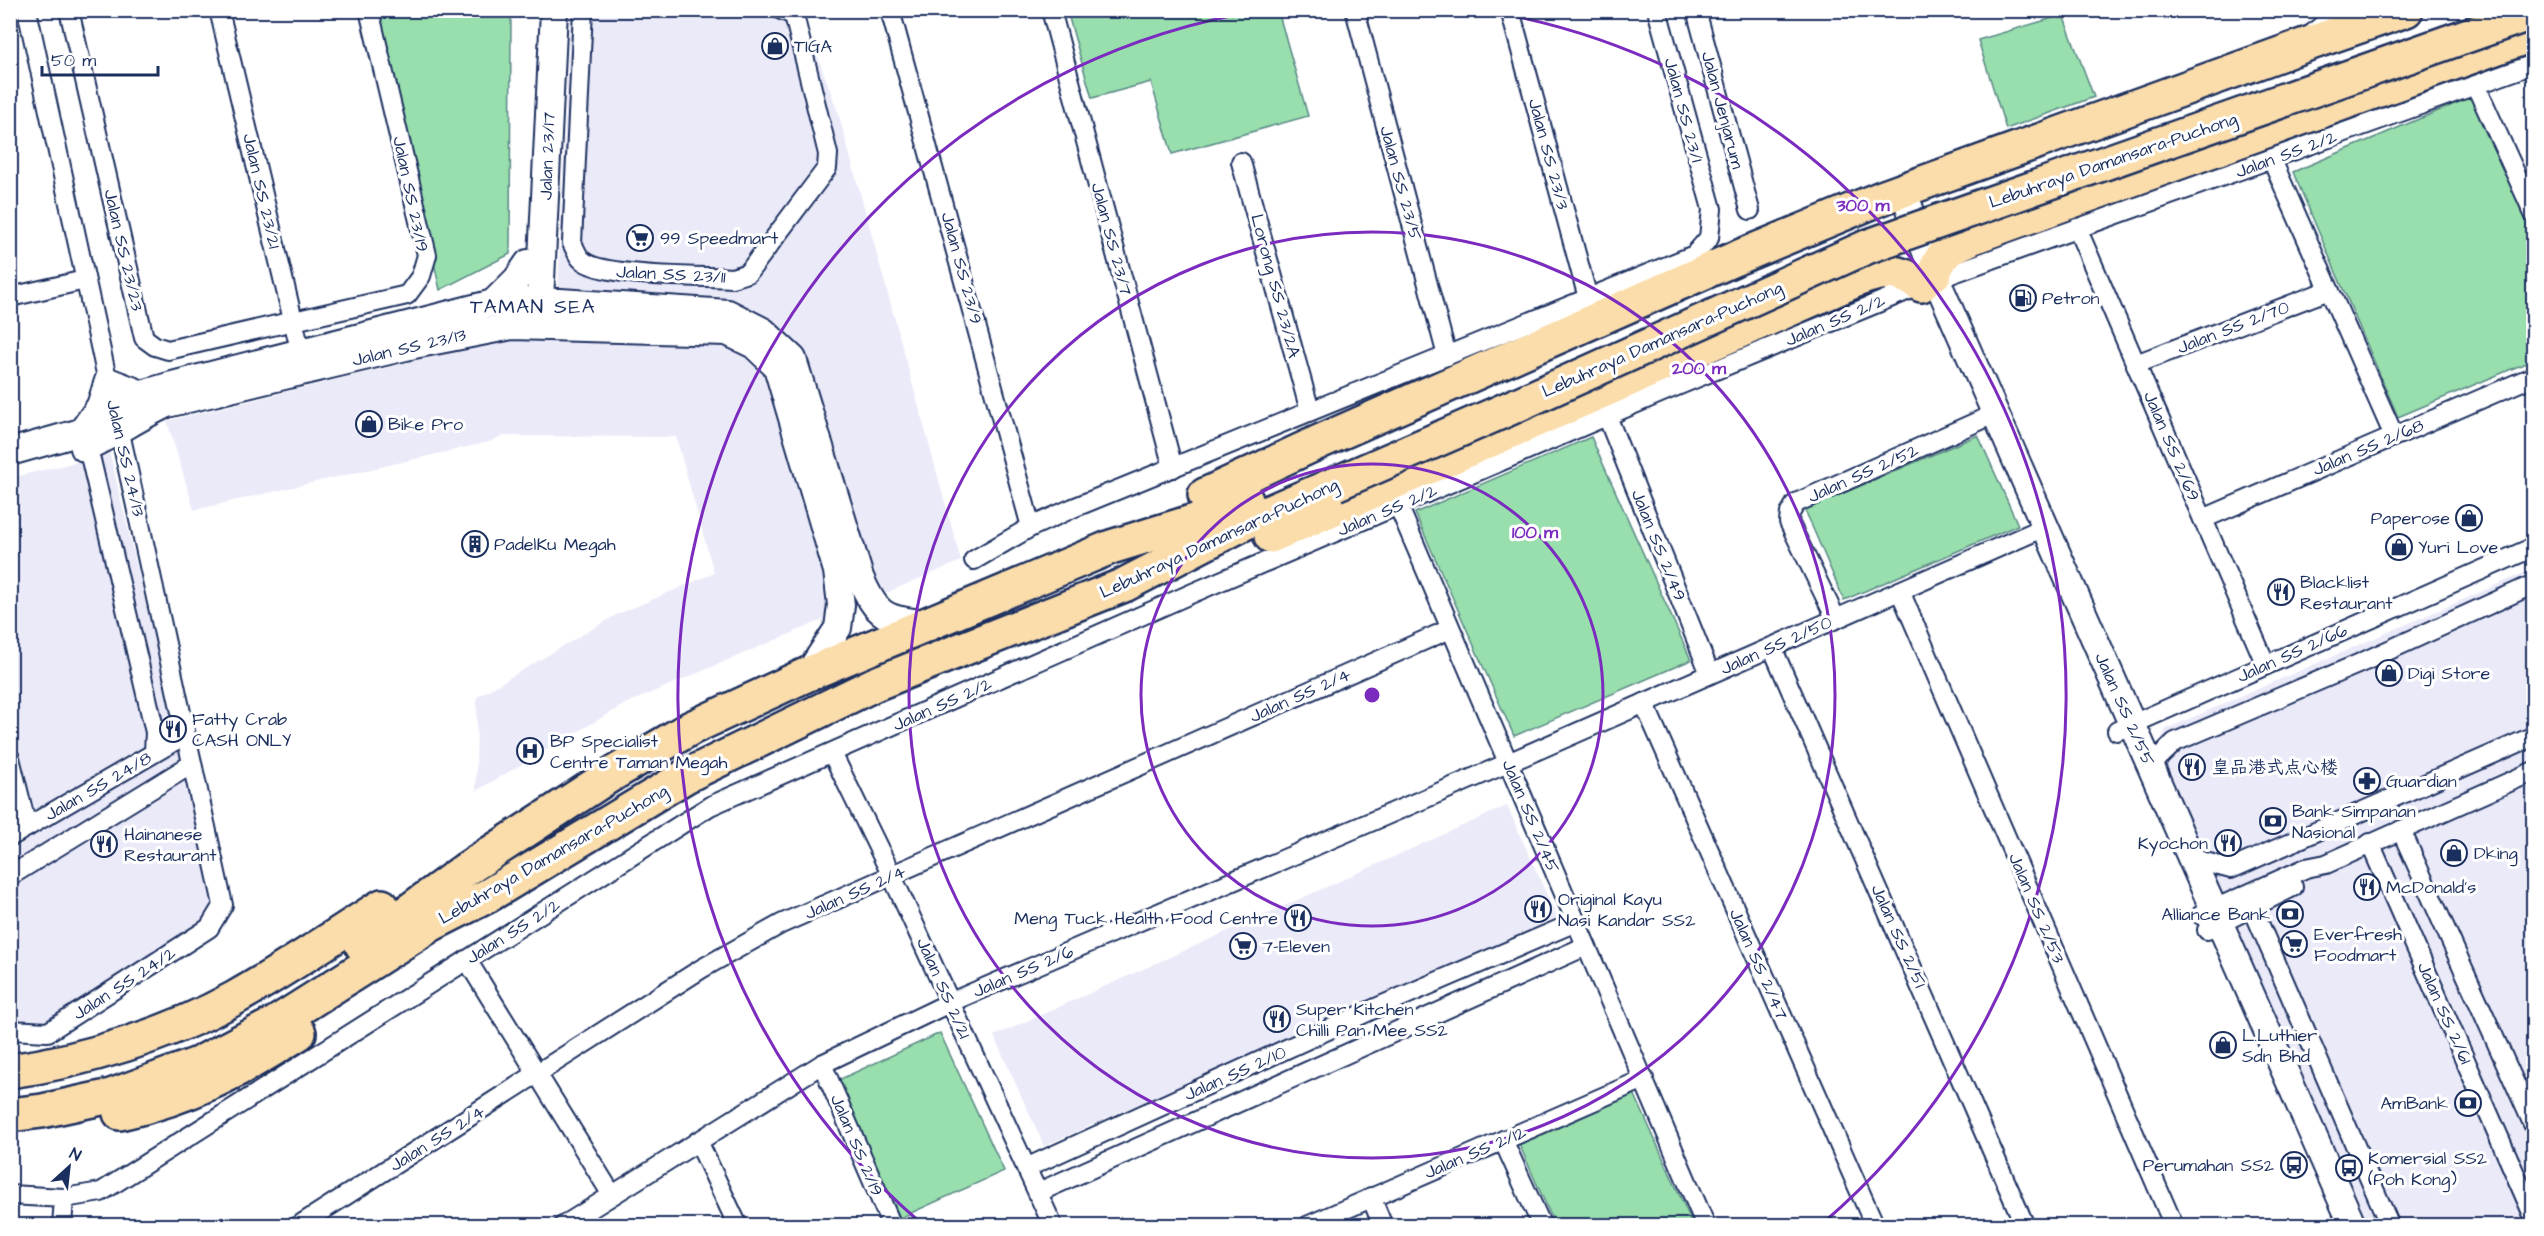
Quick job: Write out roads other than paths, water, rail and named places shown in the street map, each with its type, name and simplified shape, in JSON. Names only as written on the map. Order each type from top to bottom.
[{"type":"highway","points":[[1111,547],[1184,506],[1319,442],[1734,259],[1847,212],[1941,176],[2406,10]]},
{"type":"highway","name":"Lebuhraya Damansara–Puchong","points":[[10,1094],[110,1075],[188,1046],[489,895],[686,776],[875,684],[1124,585],[1332,474],[1672,310],[1862,229],[2470,10]]},
{"type":"highway","name":"Lebuhraya Damansara–Puchong","points":[[10,1115],[42,1111],[111,1096],[198,1064],[276,1023],[465,870],[609,777],[691,728],[808,674],[932,624],[1111,547],[1332,474],[1510,408],[1869,246],[2534,12]]},
{"type":"highway","points":[[1124,585],[1255,543],[1878,272],[1931,279],[1940,258],[1947,249],[1976,237],[2534,34]]},
{"type":"highway","points":[[1941,176],[1935,202],[1936,211],[1941,220],[1957,232],[1976,237]]},
{"type":"highway","points":[[1847,212],[1862,217],[1880,231],[1884,240],[1884,257],[1878,272]]},
{"type":"highway","points":[[10,1071],[37,1068],[108,1049],[174,1026],[233,999],[417,884],[440,875],[465,870]]},
{"type":"highway","points":[[10,1135],[37,1132],[189,1094],[248,1066],[443,940],[489,895]]},
{"type":"street","name":"Jalan SS 24/13","points":[[27,10],[85,280],[159,602],[185,735],[223,905]]},
{"type":"street","name":"Jalan SS 23/23","points":[[69,10],[144,338],[155,346],[168,350],[293,321]]},
{"type":"street","name":"Jalan SS 23/21","points":[[219,10],[303,362]]},
{"type":"street","name":"Jalan SS 23/19","points":[[293,321],[407,295],[421,276],[427,255],[369,10]]},
{"type":"street","name":"Jalan 23/17","points":[[535,262],[537,10]]},
{"type":"street","name":"Jalan 23/17","points":[[532,314],[554,10]]},
{"type":"street","name":"Jalan SS 23/11","points":[[583,10],[572,243],[581,260],[614,272],[732,278],[748,273],[827,168],[828,154],[794,15],[781,10]]},
{"type":"street","name":"Jalan SS 23/9","points":[[890,10],[1031,527]]},
{"type":"street","name":"Jalan SS 23/7","points":[[1051,10],[1173,468]]},
{"type":"street","name":"Jalan SS 23/5","points":[[1354,10],[1447,356]]},
{"type":"street","name":"Jalan SS 23/3","points":[[1510,10],[1588,298]]},
{"type":"street","name":"Jalan SS 23/1","points":[[1588,298],[1694,255],[1709,238],[1712,209],[1657,10]]},
{"type":"street","name":"Jalan Jenjarum","points":[[1696,10],[1750,210]]},
{"type":"street","points":[[2305,45],[2327,28],[2333,21],[2337,10]]},
{"type":"street","name":"Jalan SS 2/2","points":[[10,1195],[64,1198],[100,1192],[710,806],[1184,597],[1931,279],[2272,160],[2534,64]]},
{"type":"street","points":[[2476,86],[2534,214]]},
{"type":"street","points":[[2272,160],[2394,436]]},
{"type":"street","name":"Lorong SS 23/2A","points":[[1241,162],[1310,411]]},
{"type":"street","name":"Jalan SS 2/55","points":[[1894,193],[2124,728],[2210,920],[2353,1226]]},
{"type":"street","name":"Jalan SS 2/69","points":[[2077,228],[2266,665]]},
{"type":"street","points":[[493,303],[535,262],[574,303]]},
{"type":"street","name":"Jalan SS 2/55","points":[[1931,279],[1981,420],[2038,530]]},
{"type":"street","points":[[10,297],[85,280]]},
{"type":"street","name":"Jalan SS 2/70","points":[[2136,364],[2329,290]]},
{"type":"street","points":[[974,560],[1031,527],[1588,298]]},
{"type":"street","name":"Jalan SS 23/13","points":[[118,421],[144,415],[167,405],[493,303],[532,314],[727,332],[754,345],[777,368],[837,571],[841,605],[838,628],[808,674]]},
{"type":"street","name":"Jalan SS 23/13","points":[[118,421],[142,394],[303,362],[414,345],[574,303],[728,313],[764,331],[793,359],[869,600],[885,616],[932,624]]},
{"type":"street","name":"Jalan SS 2/68","points":[[2203,519],[2534,376]]},
{"type":"street","points":[[142,394],[108,381],[83,440],[91,460],[155,732],[154,753],[175,756],[192,764]]},
{"type":"street","name":"Jalan SS 2/49","points":[[1606,416],[1710,674]]},
{"type":"street","name":"Jalan SS 2/52","points":[[1836,619],[1789,522],[1790,513],[1796,503],[1981,420]]},
{"type":"street","points":[[10,464],[83,440],[118,421]]},
{"type":"street","points":[[10,452],[83,440]]},
{"type":"street","name":"Jalan SS 2/45","points":[[1398,505],[1706,1226]]},
{"type":"street","name":"Jalan SS 2/50","points":[[1508,763],[2038,530]]},
{"type":"street","name":"Jalan SS 2/66","points":[[2124,728],[2534,547]]},
{"type":"street","points":[[2150,766],[2175,742],[2366,661],[2534,584]]},
{"type":"street","name":"Jalan SS 2/53","points":[[1900,591],[2174,1226]]},
{"type":"street","name":"Jalan SS 2/4","points":[[298,1226],[701,969],[782,924],[1450,629]]},
{"type":"street","name":"Jalan SS 2/51","points":[[1772,647],[2025,1226]]},
{"type":"street","name":"Jalan SS 2/47","points":[[1644,703],[1875,1226]]},
{"type":"street","name":"Jalan SS 2/55","points":[[2124,728],[2150,766],[2193,865],[2210,920],[2336,1226]]},
{"type":"street","name":"Jalan SS 24/8","points":[[10,837],[185,735]]},
{"type":"street","points":[[2193,865],[2202,861],[2231,869],[2534,736]]},
{"type":"street","name":"Jalan SS 2/21","points":[[832,753],[951,1002],[1053,1226]]},
{"type":"street","points":[[10,758],[27,827]]},
{"type":"street","name":"Jalan SS 2/6","points":[[563,1226],[822,1064],[951,1002],[1508,763]]},
{"type":"street","name":"Jalan SS 24/8","points":[[10,876],[192,764]]},
{"type":"street","points":[[2210,920],[2306,868],[2326,864],[2534,771]]},
{"type":"street","name":"Jalan SS 2/61","points":[[2401,830],[2534,1126]]},
{"type":"street","name":"Jalan SS 2/61","points":[[2370,843],[2534,1217]]},
{"type":"street","points":[[2210,920],[2252,907],[2312,878],[2326,864]]},
{"type":"street","name":"Jalan SS 24/2","points":[[10,1030],[48,1032],[209,928],[223,905]]},
{"type":"street","points":[[2252,907],[2391,1226]]},
{"type":"street","name":"Jalan SS 2/10","points":[[1026,1168],[1378,1008],[1576,922]]},
{"type":"street","name":"Jalan SS 2/10","points":[[1039,1192],[1586,946]]},
{"type":"street","points":[[467,960],[612,1195]]},
{"type":"street","name":"Jalan SS 2/19","points":[[822,1064],[892,1226]]},
{"type":"street","name":"Jalan SS 2/12","points":[[1307,1226],[1644,1079]]},
{"type":"street","points":[[1503,1140],[1542,1226]]},
{"type":"street","points":[[698,1141],[738,1226]]},
{"type":"street","points":[[1371,1197],[1383,1226]]},
{"type":"street","points":[[62,1226],[64,1198]]},
{"type":"place","name":"TIGA","points":[[775,46]]},
{"type":"place","name":"99 Speedmart","points":[[640,238]]},
{"type":"place","name":"Petron","points":[[2023,298]]},
{"type":"place","name":"Bike Pro","points":[[369,424]]},
{"type":"place","name":"Paperose","points":[[2469,518]]},
{"type":"place","name":"PadelKu Megah","points":[[475,544]]},
{"type":"place","name":"Yuri Love","points":[[2399,547]]},
{"type":"place","name":"Blacklist Restaurant","points":[[2281,592]]},
{"type":"place","name":"Digi Store","points":[[2389,673]]},
{"type":"place","name":"Fatty Crab CASH ONLY","points":[[173,729]]},
{"type":"place","name":"BP Specialist Centre Taman Megah","points":[[530,751]]},
{"type":"place","name":"皇品港式点心楼","points":[[2192,767]]},
{"type":"place","name":"Guardian","points":[[2367,781]]},
{"type":"place","name":"Bank Simpanan Nasional","points":[[2273,821]]},
{"type":"place","name":"Kyochon","points":[[2228,843]]},
{"type":"place","name":"Hainanese Restaurant","points":[[104,844]]},
{"type":"place","name":"Dking","points":[[2454,853]]},
{"type":"place","name":"McDonald's","points":[[2367,887]]},
{"type":"place","name":"Original Kayu Nasi Kandar SS2","points":[[1538,909]]},
{"type":"place","name":"Alliance Bank","points":[[2290,914]]},
{"type":"place","name":"Meng Tuck Health Food Centre","points":[[1298,918]]},
{"type":"place","name":"Everfresh Foodmart","points":[[2294,944]]},
{"type":"place","name":"7-Eleven","points":[[1243,946]]},
{"type":"place","name":"Super Kitchen Chilli Pan Mee SS2","points":[[1277,1019]]},
{"type":"place","name":"L.Luthier Sdn Bhd","points":[[2223,1045]]},
{"type":"place","name":"AmBank","points":[[2468,1103]]},
{"type":"place","name":"Perumahan SS2","points":[[2294,1165]]},
{"type":"place","name":"Komersial SS2 (Poh Kong)","points":[[2349,1168]]},
{"type":"district","name":"TAMAN SEA","points":[[533,306]]}]
